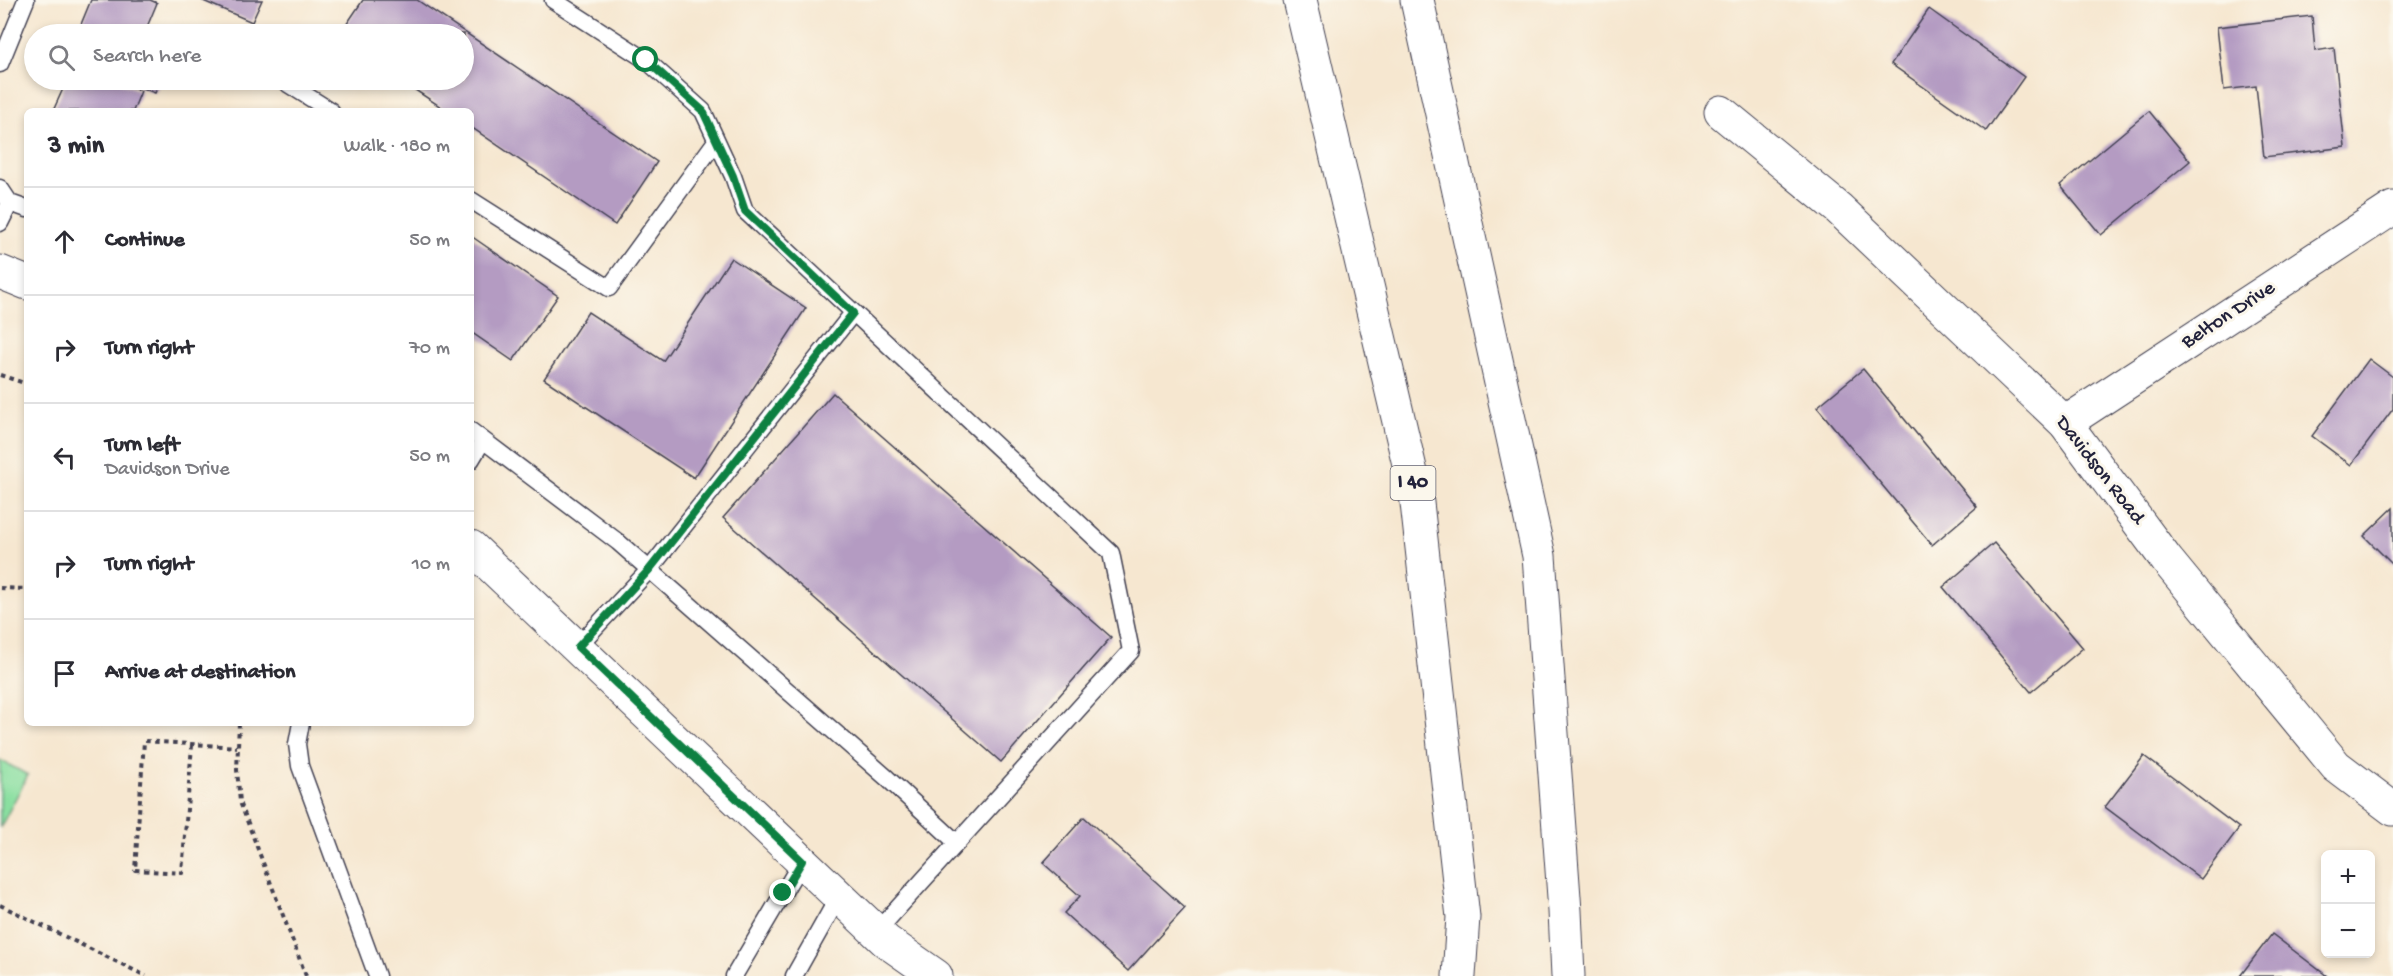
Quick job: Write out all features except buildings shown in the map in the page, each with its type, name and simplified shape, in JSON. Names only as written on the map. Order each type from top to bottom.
[{"type":"main road","name":"I 40","points":[[1300,0],[1416,494],[1464,917],[1459,976]]},
{"type":"main road","points":[[1417,0],[1539,556],[1568,976]]},
{"type":"main road","name":"Davidson Road","points":[[1721,112],[1838,208],[2066,423],[2166,559],[2336,766],[2393,809]]},
{"type":"main road","name":"Belton Drive","points":[[2066,423],[2393,208]]},
{"type":"main road","points":[[0,272],[24,282]]},
{"type":"main road","points":[[474,550],[877,932],[936,976]]},
{"type":"lane","points":[[0,64],[26,0]]},
{"type":"lane","points":[[553,0],[646,60],[703,111],[745,211],[1110,554],[1131,651],[877,932]]},
{"type":"lane","points":[[298,90],[326,108]]},
{"type":"lane","points":[[474,202],[609,288],[716,141]]},
{"type":"lane","points":[[0,188],[10,204],[24,209]]},
{"type":"lane","points":[[0,222],[10,204]]},
{"type":"lane","points":[[578,647],[649,570],[853,313]]},
{"type":"lane","points":[[477,436],[618,542],[887,778],[957,843]]},
{"type":"lane","points":[[300,726],[297,744],[300,766],[376,976]]},
{"type":"lane","points":[[734,976],[802,861]]},
{"type":"lane","points":[[794,976],[839,896]]},
{"type":"path","points":[[0,375],[24,383]]},
{"type":"path","points":[[0,588],[24,589]]},
{"type":"path","points":[[239,726],[237,770],[240,801],[306,976]]},
{"type":"path","points":[[192,745],[182,873],[135,870],[144,741],[237,747]]},
{"type":"path","points":[[0,905],[146,976]]},
{"type":"green space","points":[[0,760],[28,775],[0,828]]},
{"type":"route","points":[[646,60],[703,111],[733,176],[745,211],[853,313],[649,570],[578,647],[802,861],[783,893]]}]
